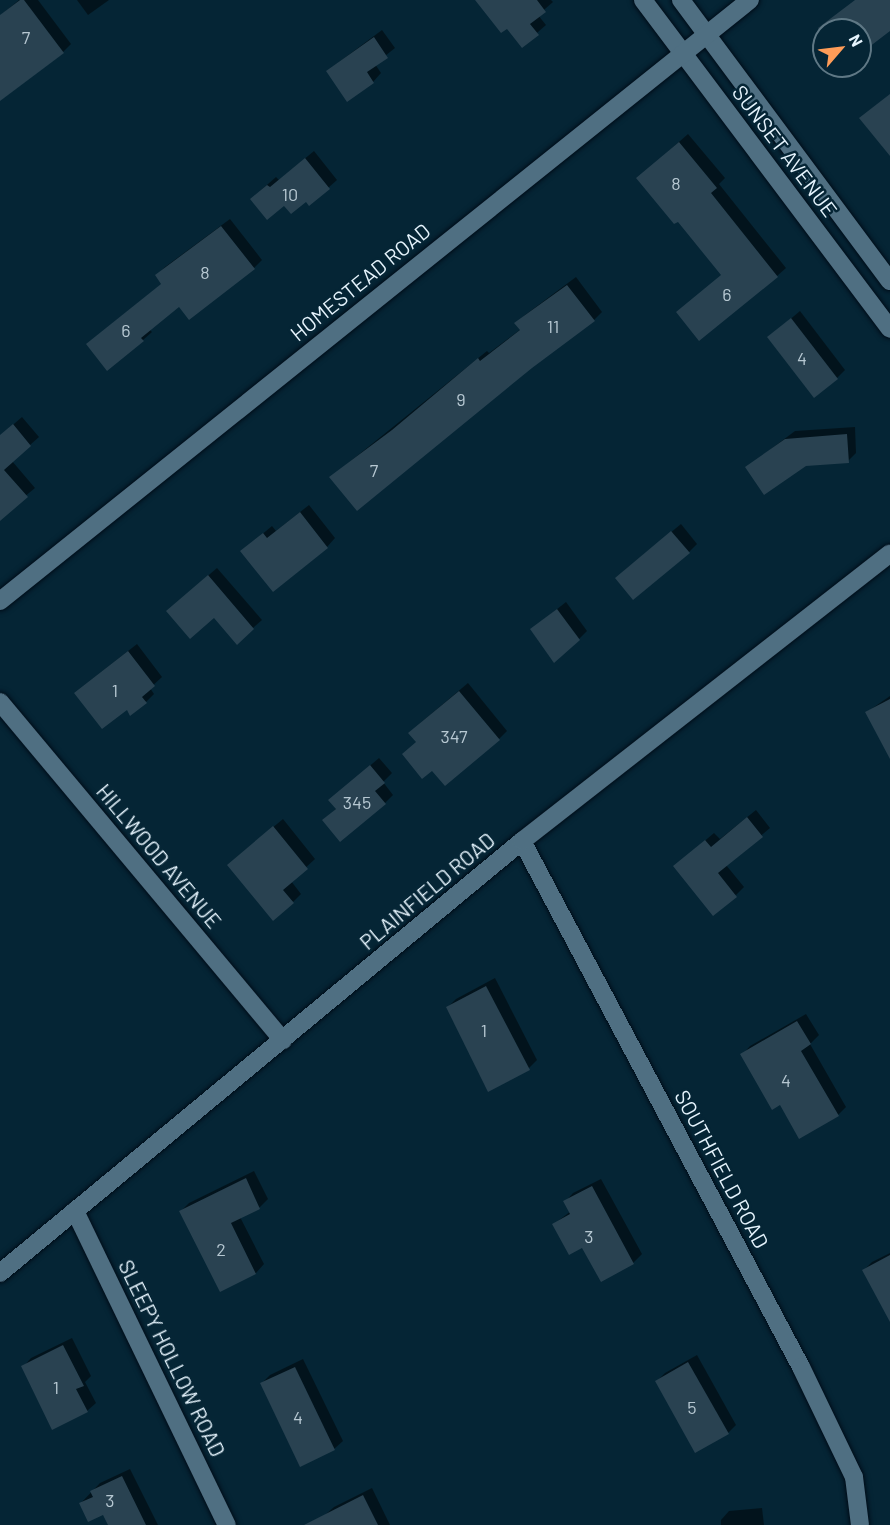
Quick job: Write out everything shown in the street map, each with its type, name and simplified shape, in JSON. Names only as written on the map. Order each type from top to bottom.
[{"type":"street","name":"SUNSET AVENUE","points":[[643,0],[890,329]]},
{"type":"street","name":"SUNSET AVENUE","points":[[681,0],[890,281]]},
{"type":"street","name":"HOMESTEAD ROAD","points":[[0,601],[750,0]]},
{"type":"street","name":"PLAINFIELD ROAD","points":[[0,1273],[522,841],[890,553]]},
{"type":"street","name":"HILLWOOD AVENUE","points":[[0,702],[283,1040]]},
{"type":"street","name":"SOUTHFIELD ROAD","points":[[522,841],[801,1367],[854,1477],[860,1525]]},
{"type":"street","name":"SLEEPY HOLLOW ROAD","points":[[75,1212],[227,1525]]},
{"type":"building","points":[[20,0],[24,0],[64,53],[0,101],[0,15]]},
{"type":"building","points":[[475,0],[537,0],[546,12],[530,24],[539,35],[522,48],[507,29],[501,33]]},
{"type":"building","points":[[855,0],[890,0],[890,31],[872,45],[872,18],[831,18]]},
{"type":"building","points":[[374,37],[388,58],[367,72],[374,83],[347,102],[326,71]]},
{"type":"building","points":[[890,94],[890,156],[859,118]]},
{"type":"building","points":[[679,142],[717,188],[711,193],[778,277],[699,341],[676,312],[721,275],[678,222],[674,224],[636,178]]},
{"type":"building","points":[[305,158],[330,189],[309,206],[306,202],[291,214],[284,206],[267,220],[250,199],[267,185],[270,187]]},
{"type":"building","points":[[221,226],[255,269],[189,320],[179,307],[141,338],[144,341],[107,371],[86,344],[161,284],[155,275]]},
{"type":"building","points":[[567,285],[595,321],[532,368],[357,511],[329,477],[392,430],[478,358],[480,361],[520,330],[514,323]]},
{"type":"building","points":[[791,318],[838,379],[814,398],[767,337]]},
{"type":"building","points":[[13,424],[31,446],[4,470],[28,497],[0,521],[0,435]]},
{"type":"building","points":[[847,434],[849,463],[806,466],[764,495],[745,467],[785,439]]},
{"type":"building","points":[[300,512],[328,548],[273,592],[240,551],[263,533],[267,538]]},
{"type":"building","points":[[671,531],[690,553],[633,600],[615,578]]},
{"type":"building","points":[[208,575],[254,629],[237,645],[214,618],[190,639],[166,611]]},
{"type":"building","points":[[557,609],[580,640],[554,663],[530,629]]},
{"type":"building","points":[[128,651],[155,686],[142,697],[147,703],[130,716],[127,710],[102,729],[74,693]]},
{"type":"building","points":[[459,691],[500,740],[445,786],[432,771],[422,779],[402,754],[416,742],[408,733]]},
{"type":"building","points":[[890,699],[890,759],[865,712]]},
{"type":"building","points":[[370,765],[385,783],[375,791],[386,804],[340,842],[322,820],[336,809],[328,800]]},
{"type":"building","points":[[747,817],[763,837],[718,873],[737,897],[713,916],[673,866],[705,840],[711,847]]},
{"type":"building","points":[[273,826],[308,869],[283,890],[294,903],[273,921],[227,865]]},
{"type":"building","points":[[486,986],[530,1070],[488,1092],[446,1007]]},
{"type":"building","points":[[797,1021],[811,1044],[801,1051],[839,1116],[799,1139],[780,1105],[772,1110],[740,1054]]},
{"type":"building","points":[[246,1178],[260,1209],[231,1223],[256,1274],[220,1292],[179,1211]]},
{"type":"building","points":[[592,1186],[634,1264],[601,1282],[582,1248],[569,1255],[552,1224],[570,1214],[563,1201]]},
{"type":"building","points":[[890,1255],[890,1322],[862,1270]]},
{"type":"building","points":[[63,1345],[84,1386],[76,1389],[88,1412],[52,1430],[21,1366]]},
{"type":"building","points":[[688,1362],[729,1434],[695,1453],[655,1381]]},
{"type":"building","points":[[295,1367],[335,1450],[300,1467],[260,1383]]},
{"type":"building","points":[[122,1476],[146,1525],[108,1525],[103,1515],[88,1522],[79,1503],[93,1497],[90,1491]]},
{"type":"building","points":[[363,1495],[378,1525],[304,1525]]}]
